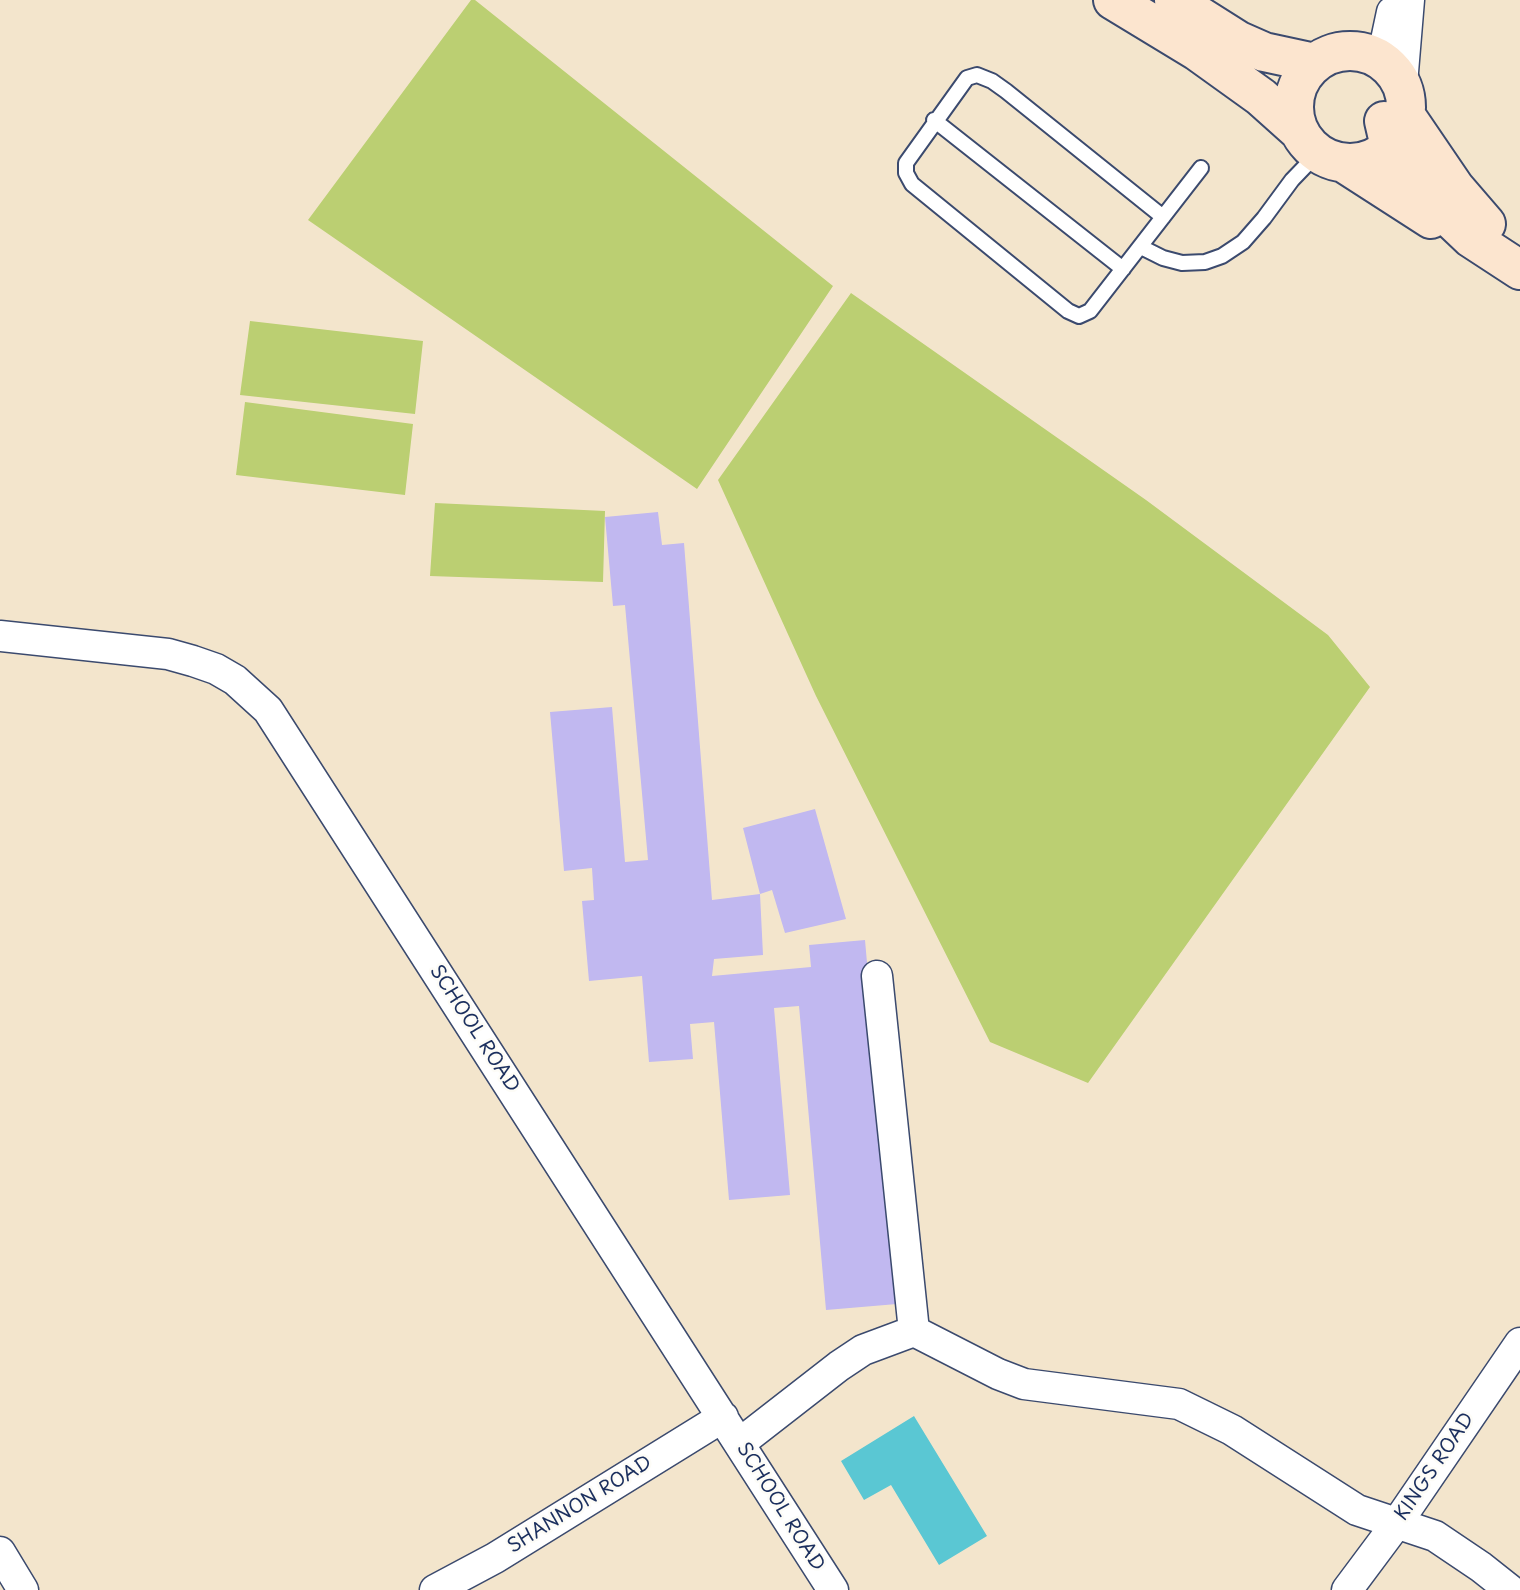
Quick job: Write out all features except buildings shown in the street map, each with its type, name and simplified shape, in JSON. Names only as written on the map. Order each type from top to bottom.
[{"type":"main road","points":[[1113,0],[1197,51],[1261,97],[1320,149],[1419,213],[1471,238],[1520,270]]},
{"type":"main road","points":[[1174,0],[1239,41],[1264,52],[1315,63]]},
{"type":"main road","points":[[1395,102],[1375,158],[1357,163],[1320,149],[1295,117],[1294,100],[1299,83],[1308,69],[1322,58],[1342,51],[1363,52],[1455,188],[1520,264]]},
{"type":"main road","points":[[1395,102],[1412,182],[1471,238]]},
{"type":"street","points":[[1395,102],[1390,18],[1398,0]]},
{"type":"street","points":[[1395,102],[1409,0]]},
{"type":"street","name":"SCHOOL ROAD","points":[[0,636],[168,654],[193,660],[216,668],[235,680],[268,710],[833,1590]]},
{"type":"street","points":[[877,976],[914,1331]]},
{"type":"street","points":[[740,1443],[863,1350],[914,1331],[998,1374],[1024,1384],[1179,1405],[1233,1430],[1357,1510],[1435,1536],[1510,1590]]},
{"type":"street","name":"KINGS ROAD","points":[[1347,1590],[1520,1343]]},
{"type":"street","name":"SHANNON ROAD","points":[[435,1590],[495,1558],[723,1417]]},
{"type":"street","points":[[0,1552],[23,1590]]},
{"type":"lane","points":[[1163,217],[1006,91],[977,75],[967,78],[934,120],[906,163],[906,173],[912,184],[1068,311],[1079,316],[1090,311],[1141,247],[1201,168]]},
{"type":"lane","points":[[934,120],[1123,269]]},
{"type":"lane","points":[[1141,247],[1163,258],[1182,263],[1205,262],[1222,256],[1242,242],[1264,218],[1292,180],[1320,149]]},
{"type":"green space","points":[[471,0],[475,0],[833,286],[697,489],[308,220]]},
{"type":"green space","points":[[851,293],[1146,500],[1328,635],[1370,687],[1088,1083],[990,1042],[816,696],[718,480]]},
{"type":"green space","points":[[250,321],[423,341],[415,414],[240,395]]},
{"type":"green space","points":[[245,402],[413,424],[405,495],[236,475]]},
{"type":"green space","points":[[435,503],[605,511],[603,582],[430,576]]},
{"type":"water","points":[[914,1416],[987,1536],[939,1565],[891,1485],[864,1500],[841,1461]]}]
